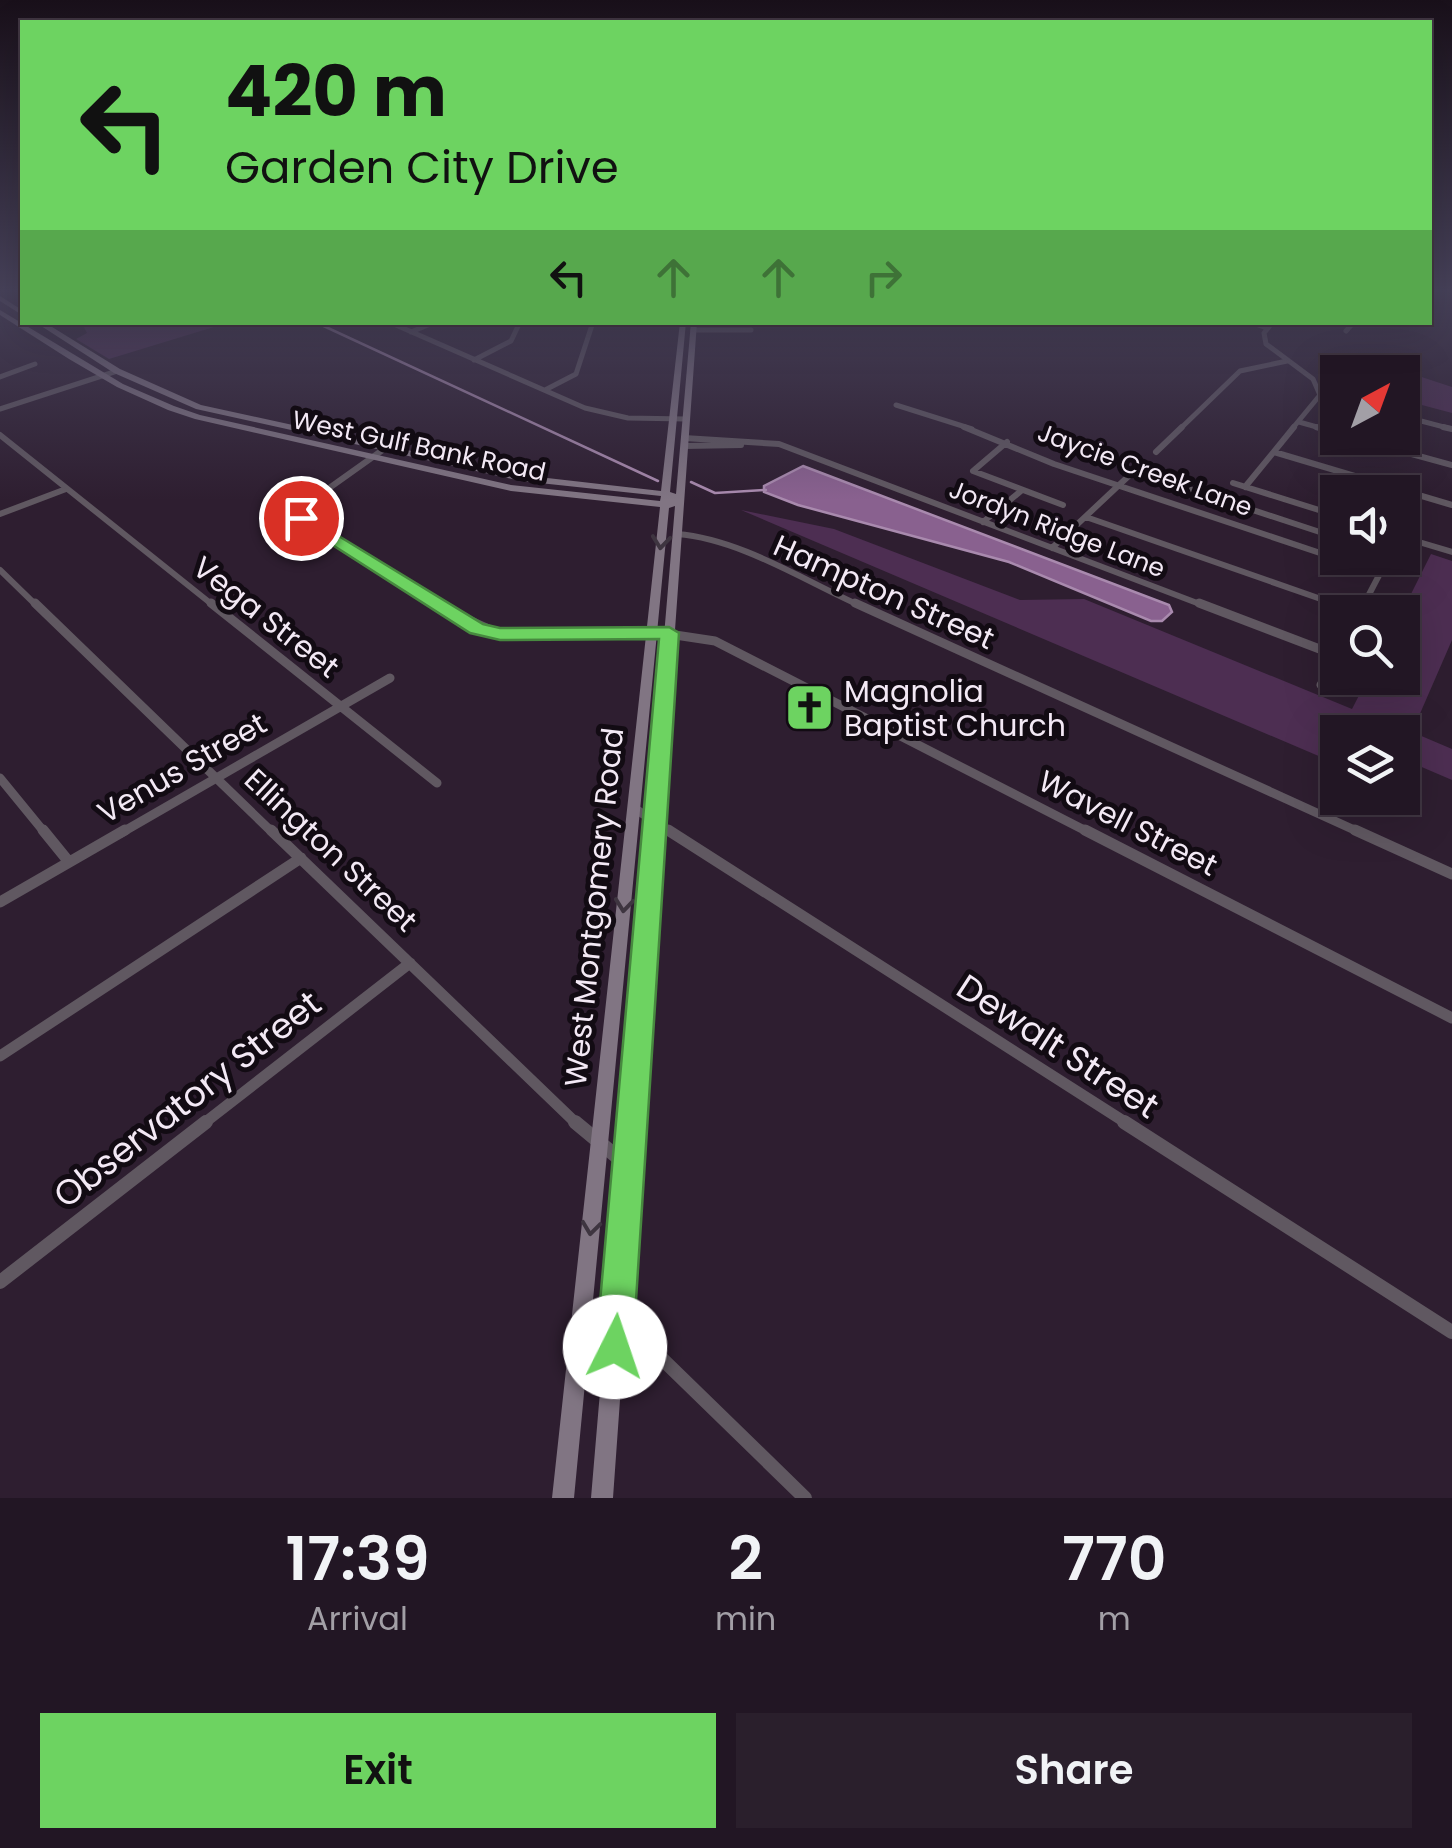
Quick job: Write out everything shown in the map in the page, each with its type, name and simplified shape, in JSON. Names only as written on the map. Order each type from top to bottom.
[{"type":"main road","name":"West Gulf Bank Road","points":[[75,361],[171,409],[372,458],[511,488],[679,500]]},
{"type":"main road","name":"West Gulf Bank Road","points":[[100,361],[186,402],[281,426],[521,478],[666,500]]},
{"type":"main road","name":"West Montgomery Road","points":[[563,1498],[680,361]]},
{"type":"main road","name":"West Montgomery Road","points":[[602,1498],[691,361]]},
{"type":"main road","points":[[171,409],[186,402]]},
{"type":"main road","points":[[268,434],[281,426]]},
{"type":"main road","points":[[511,488],[521,478]]},
{"type":"street","points":[[476,361],[610,415],[686,419]]},
{"type":"street","points":[[545,390],[576,374],[580,361]]},
{"type":"street","points":[[1156,452],[1240,371],[1283,361]]},
{"type":"street","points":[[1245,487],[1320,394],[1313,380],[1288,361]]},
{"type":"street","points":[[0,377],[35,364]]},
{"type":"street","points":[[0,409],[117,372]]},
{"type":"street","name":"Jaycie Creek Lane","points":[[896,405],[1007,442],[1042,460],[1320,553]]},
{"type":"street","points":[[1420,421],[1452,429]]},
{"type":"street","points":[[1299,422],[1320,428]]},
{"type":"street","name":"Vega Street","points":[[0,436],[437,782]]},
{"type":"street","name":"Jordyn Ridge Lane","points":[[684,442],[778,444],[1320,649]]},
{"type":"street","points":[[1007,442],[973,471],[1063,505]]},
{"type":"street","points":[[372,458],[384,449]]},
{"type":"street","points":[[1274,452],[1452,505]]},
{"type":"street","points":[[1416,455],[1452,465]]},
{"type":"street","name":"Wavell Street","points":[[372,458],[311,501],[301,518],[477,628],[500,634],[669,633],[715,641],[1452,1018]]},
{"type":"street","points":[[1052,548],[1134,472],[1320,532]]},
{"type":"street","points":[[1233,483],[1320,510]]},
{"type":"street","points":[[0,514],[66,489]]},
{"type":"street","points":[[983,522],[1021,491]]},
{"type":"street","points":[[1086,516],[1320,598]]},
{"type":"street","name":"Hampton Street","points":[[677,534],[701,536],[740,551],[1452,874]]},
{"type":"street","points":[[1420,542],[1452,552]]},
{"type":"street","name":"Ellington Street","points":[[0,570],[601,1147],[628,1166]]},
{"type":"street","name":"Venus Street","points":[[0,902],[390,678]]},
{"type":"street","points":[[0,778],[69,862]]},
{"type":"street","name":"Dewalt Street","points":[[634,808],[1452,1332]]},
{"type":"street","points":[[0,1056],[301,858]]},
{"type":"street","name":"Observatory Street","points":[[0,1282],[410,963]]},
{"type":"street","points":[[581,1314],[617,1315],[805,1498]]},
{"type":"shaded area","points":[[1420,376],[1452,387],[1452,413],[1420,405]]},
{"type":"shaded area","points":[[803,466],[1169,605],[1172,612],[1162,621],[1151,621],[1009,562],[798,505],[764,492],[764,486]]},
{"type":"shaded area","points":[[741,510],[834,529],[1020,600],[1084,599],[1352,709],[1359,695],[1420,695],[1420,595],[1410,595],[1431,554],[1452,561],[1452,640],[1419,715],[1320,715],[1320,757]]},
{"type":"shaded area","points":[[1420,735],[1452,749],[1452,780],[1420,766]]},
{"type":"waterway","points":[[399,361],[658,481]]},
{"type":"waterway","points":[[691,482],[715,493],[766,490]]},
{"type":"place","name":"Magnolia Baptist Church","points":[[809,708]]},
{"type":"route","points":[[301,518],[456,619],[477,628],[500,634],[669,633],[615,1347]]}]
